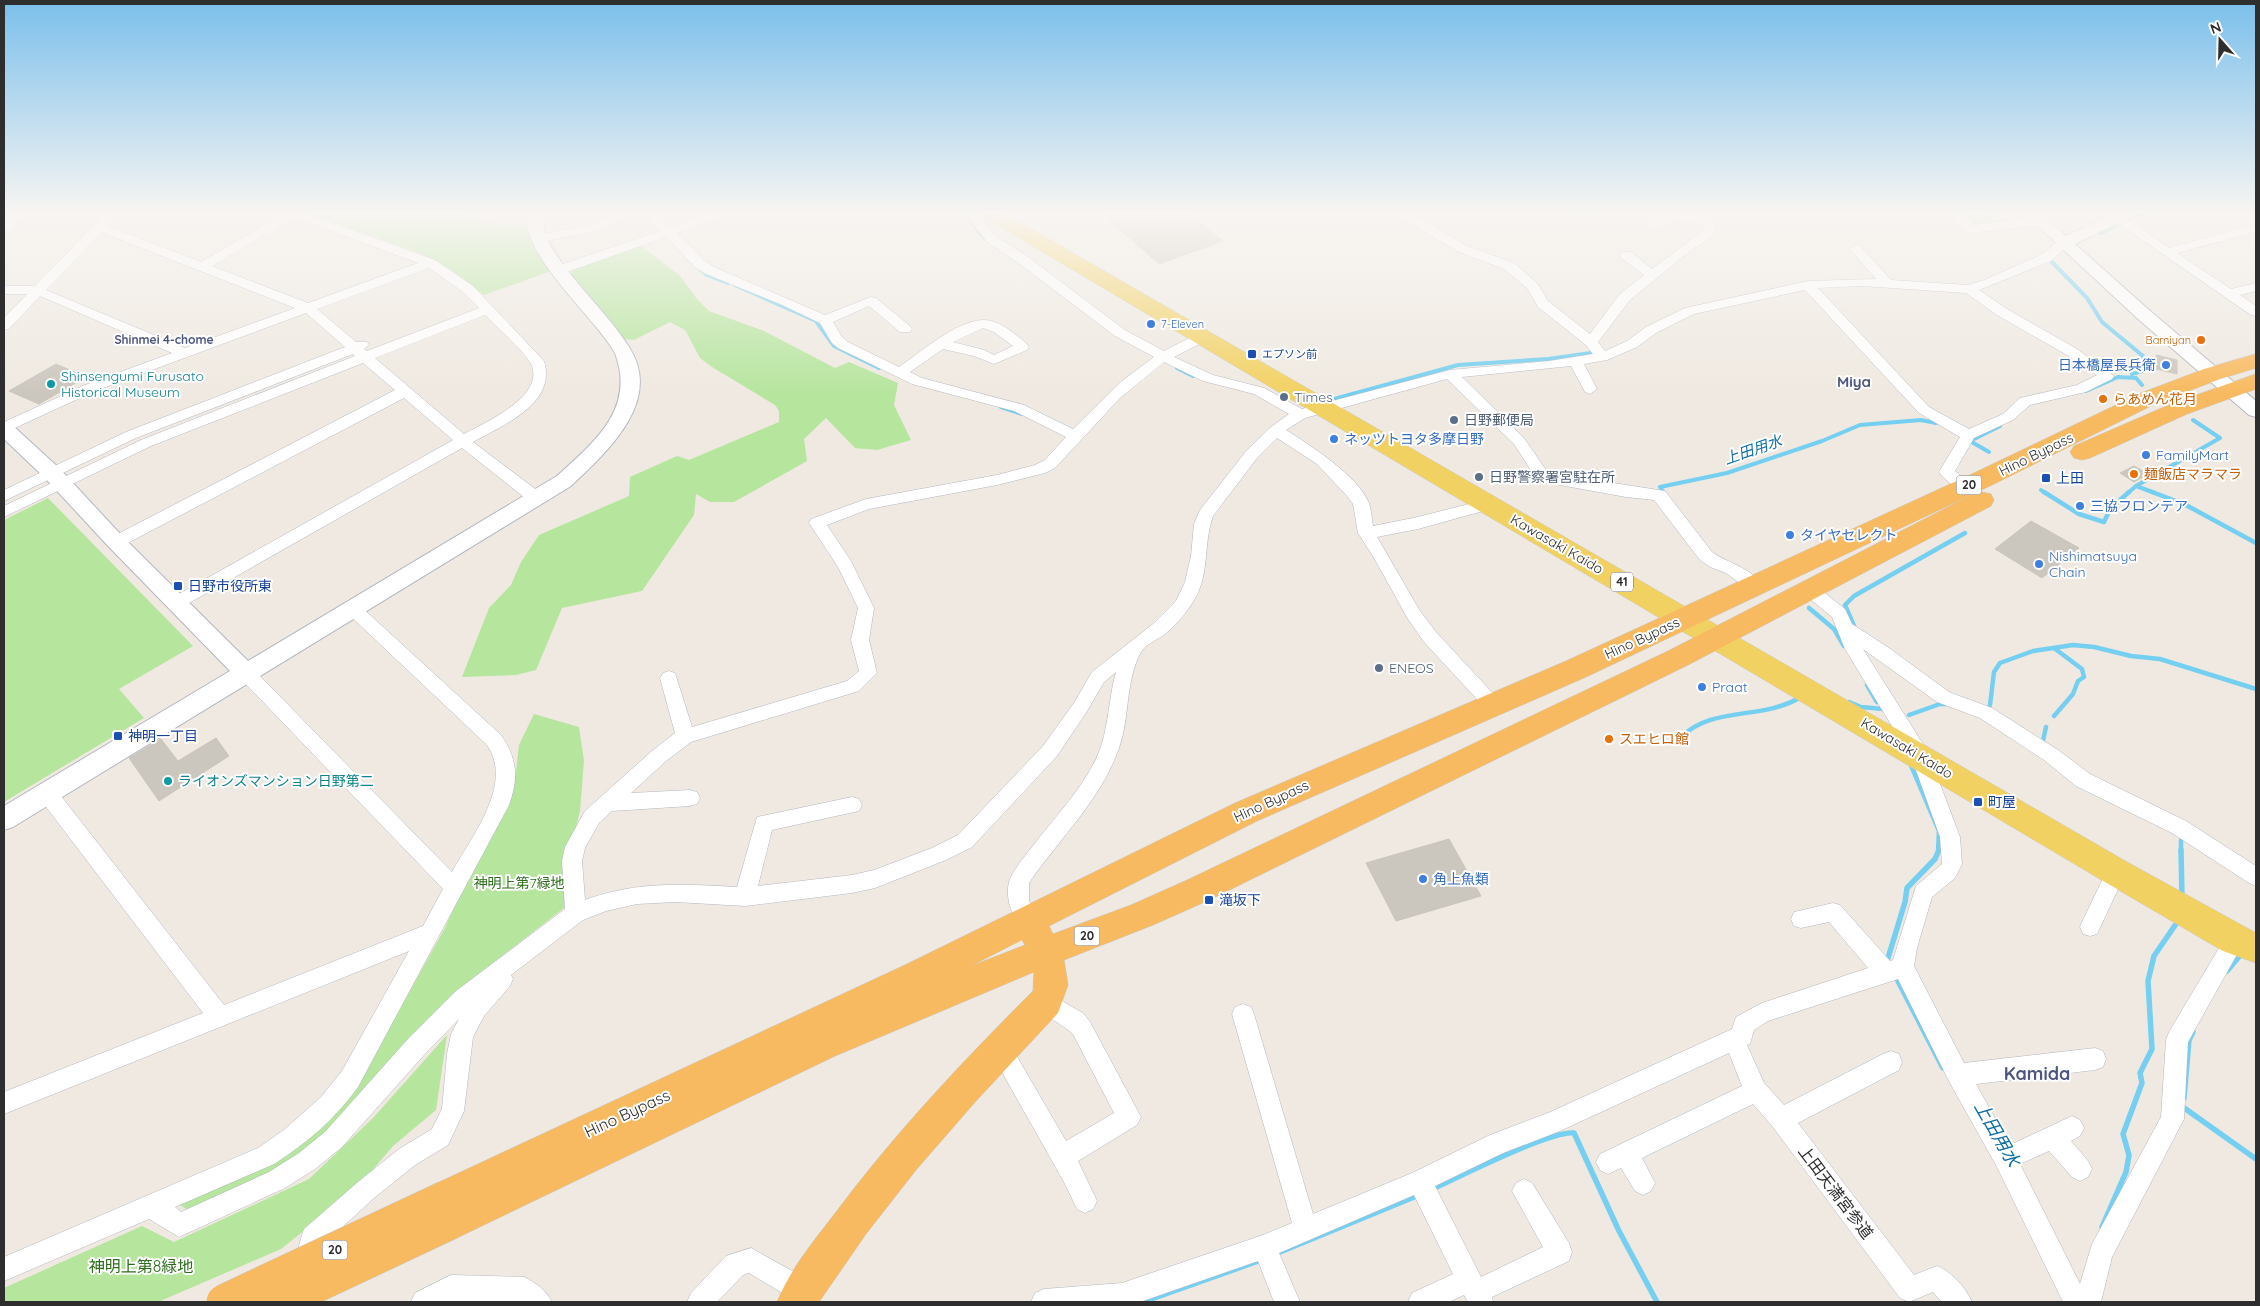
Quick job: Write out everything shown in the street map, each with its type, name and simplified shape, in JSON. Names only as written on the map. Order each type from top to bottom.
[{"type":"highway","name":"Hino Bypass","points":[[224,1302],[448,1210],[823,1044],[1142,915],[1196,890],[1718,638],[1942,519],[2221,382],[2256,360]]},
{"type":"highway","name":"Hino Bypass","points":[[280,1302],[448,1210],[1028,919],[1254,808],[1576,670],[2149,398],[2221,382],[2256,381]]},
{"type":"highway","points":[[797,1298],[846,1229],[885,1179],[946,1108],[1046,1002],[1053,982],[1052,973],[1045,953],[1028,919]]},
{"type":"main road","name":"Kawasaki Kaido","points":[[1093,273],[1327,408],[2116,872],[2245,944]]},
{"type":"street","points":[[4,326],[53,273]]},
{"type":"street","points":[[217,273],[308,308],[464,442],[536,498]]},
{"type":"street","points":[[401,273],[90,388],[4,428],[56,478],[116,542],[455,888]]},
{"type":"street","points":[[176,603],[525,406],[538,384],[540,369],[537,361],[468,289],[445,273]]},
{"type":"street","points":[[4,819],[564,481],[608,437],[619,421],[627,403],[630,382],[627,362],[618,342],[561,273]]},
{"type":"street","points":[[716,273],[785,301],[825,320],[837,340],[843,345],[899,373],[917,381],[1019,408],[1075,436]]},
{"type":"street","points":[[1040,273],[1120,333],[1208,378],[1259,391],[1300,414]]},
{"type":"street","points":[[1517,273],[1532,286],[1543,304],[1591,342],[1602,357]]},
{"type":"street","points":[[1591,342],[1625,297],[1655,273]]},
{"type":"street","points":[[1877,273],[1886,283]]},
{"type":"street","points":[[152,1206],[179,1225],[276,1180],[307,1161],[333,1140],[416,1047],[464,998],[576,913],[604,902],[637,895],[675,893],[745,897],[852,884],[875,879],[939,854],[965,841],[1050,750],[1080,708],[1098,677],[1160,628],[1179,608],[1193,589],[1202,524],[1206,514],[1252,454],[1276,430],[1300,414],[1450,374],[1576,362],[1602,357],[1632,344],[1650,330],[1690,311],[1808,285],[1840,282],[1886,283],[1948,289],[1969,289],[2012,273]]},
{"type":"street","points":[[2098,273],[2256,411]]},
{"type":"street","points":[[2198,273],[2256,312]]},
{"type":"street","points":[[1808,285],[1924,410],[1968,435]]},
{"type":"street","points":[[2229,294],[2256,287]]},
{"type":"street","points":[[1966,486],[1947,472],[1968,435],[2008,417],[2025,401],[2081,389],[2107,376],[2072,352],[2002,312],[1969,289]]},
{"type":"street","points":[[4,290],[36,290],[184,353]]},
{"type":"street","points":[[825,320],[871,301],[905,329]]},
{"type":"street","points":[[4,496],[146,443],[360,352],[483,304]]},
{"type":"street","points":[[899,373],[962,330],[983,324],[1005,332],[1022,347],[994,360],[979,353],[942,344]]},
{"type":"street","points":[[576,913],[572,869],[575,847],[592,817],[659,756],[685,736],[853,686],[868,673],[860,640],[866,608],[845,564],[817,523],[866,504],[997,480],[1040,469],[1050,464],[1126,384],[1165,356],[1202,337]]},
{"type":"street","points":[[1576,362],[1590,389]]},
{"type":"street","points":[[1450,374],[1518,441],[1543,477],[1626,492],[1658,495],[1706,556],[1716,563],[1732,569],[1754,585]]},
{"type":"street","points":[[116,542],[405,391]]},
{"type":"street","points":[[1276,430],[1322,460],[1353,492],[1361,503],[1366,533],[1381,555],[1414,615],[1430,637],[1493,705]]},
{"type":"street","points":[[4,512],[56,478]]},
{"type":"street","points":[[1366,533],[1418,523],[1488,504]]},
{"type":"street","points":[[1044,1302],[1122,1296],[1264,1247],[1420,1181],[1498,1143],[1552,1122],[1734,1040],[1742,1036],[1744,1024],[1762,1013],[1895,970],[1906,948],[1923,892],[1948,872],[1952,864],[1950,837],[1921,757],[1851,644],[1839,613],[1810,590]]},
{"type":"street","points":[[4,1269],[266,1156],[287,1143],[323,1114],[351,1078],[455,888],[505,790],[508,778],[503,752],[494,740],[352,608]]},
{"type":"street","points":[[1846,629],[1884,653],[1942,697],[1986,713],[2051,755],[2083,780],[2179,827],[2256,876]]},
{"type":"street","points":[[1028,919],[1018,902],[1016,894],[1020,880],[1096,779],[1106,760],[1114,739],[1122,686],[1133,648]]},
{"type":"street","points":[[669,678],[685,736]]},
{"type":"street","points":[[47,793],[220,1017]]},
{"type":"street","points":[[607,803],[690,798]]},
{"type":"street","points":[[745,897],[764,823],[852,805]]},
{"type":"street","points":[[2090,927],[2116,872]]},
{"type":"street","points":[[1801,919],[1833,912],[1895,970],[2006,1159],[2076,1302]]},
{"type":"street","points":[[4,1103],[430,933]]},
{"type":"street","points":[[2088,1302],[2101,1253],[2172,1119],[2177,1040],[2245,944]]},
{"type":"street","points":[[303,1302],[313,1238],[366,1190],[407,1157],[440,1137],[453,1111],[458,1054],[462,1034],[476,1009],[517,958]]},
{"type":"street","points":[[1046,1002],[1075,1020],[1082,1029],[1129,1117],[1062,1157]]},
{"type":"street","points":[[1243,1014],[1306,1230]]},
{"type":"street","name":"上田天満宮参道","points":[[1734,1040],[1756,1091],[1780,1119],[1909,1289],[1937,1278],[1959,1302]]},
{"type":"street","points":[[1000,1049],[1062,1157],[1085,1202]]},
{"type":"street","points":[[1958,1075],[2095,1059]]},
{"type":"street","points":[[1780,1119],[1891,1062]]},
{"type":"street","points":[[1643,1183],[1617,1158],[1756,1091]]},
{"type":"street","points":[[2006,1159],[2062,1132],[2080,1169]]},
{"type":"street","points":[[1420,1181],[1476,1292]]},
{"type":"street","points":[[1421,1302],[1476,1292],[1560,1252],[1524,1191]]},
{"type":"street","points":[[1264,1247],[1287,1302]]},
{"type":"street","points":[[700,1302],[735,1265],[751,1260],[797,1298]]},
{"type":"street","points":[[424,1302],[451,1288],[495,1288],[524,1290],[538,1302]]},
{"type":"green space","points":[[455,273],[546,273],[484,295]]},
{"type":"green space","points":[[572,273],[676,273],[709,311],[764,331],[835,368],[849,362],[898,383],[894,405],[911,440],[877,450],[855,448],[826,418],[804,439],[807,461],[734,502],[710,502],[696,494],[694,515],[642,591],[562,608],[536,670],[516,675],[462,677],[489,608],[511,585],[521,562],[539,535],[629,496],[630,477],[677,456],[689,460],[779,422],[779,411],[775,405],[700,358],[685,330],[670,322],[634,340],[624,339],[572,277]]},
{"type":"green space","points":[[48,498],[193,646],[119,689],[144,718],[4,802],[4,520]]},
{"type":"green space","name":"神明上第7緑地","points":[[534,714],[579,727],[584,761],[580,811],[567,865],[564,908],[477,975],[410,1042],[332,1127],[298,1160],[190,1211],[178,1204],[291,1151],[364,1073],[445,928],[461,891],[508,808],[515,780],[519,745]]},
{"type":"green space","name":"神明上第8緑地","points":[[447,1035],[436,1110],[393,1146],[357,1188],[281,1249],[158,1302],[4,1302],[4,1288],[142,1226],[174,1242],[309,1179],[373,1118]]},
{"type":"building","name":"日本橋屋長兵衛","points":[[2156,355],[2177,360],[2177,374],[2156,369]]},
{"type":"building","name":"Shinsengumi Furusato Historical Museum","points":[[56,364],[86,377],[39,404],[9,391]]},
{"type":"building","name":"麺飯店マラマラ","points":[[2134,466],[2148,474],[2134,482],[2120,473]]},
{"type":"building","name":"Nishimatsuya Chain","points":[[2031,521],[2079,548],[2042,578],[1995,549]]},
{"type":"building","name":"ライオンズマンション日野第二","points":[[216,738],[229,756],[159,801],[129,758],[161,739],[178,761]]},
{"type":"building","name":"角上魚類","points":[[1449,839],[1481,896],[1396,921],[1366,863]]},
{"type":"waterway","points":[[705,273],[728,283]]},
{"type":"waterway","name":"上田用水","points":[[2063,273],[2087,298],[2102,322],[2143,356],[2144,365],[2142,371],[2132,374]]},
{"type":"waterway","points":[[735,285],[816,321],[834,346],[879,368]]},
{"type":"waterway","points":[[1327,401],[1458,365],[1548,359],[1591,353]]},
{"type":"waterway","points":[[1177,368],[1193,376]]},
{"type":"waterway","points":[[2086,391],[2118,377],[2136,378],[2142,385]]},
{"type":"waterway","points":[[1001,407],[1022,414]]},
{"type":"waterway","name":"上田用水","points":[[1664,493],[1660,487],[1727,473],[1822,441],[1860,425],[1921,420],[1936,423]]},
{"type":"waterway","name":"上田用水","points":[[2136,486],[2220,438],[2193,420]]},
{"type":"waterway","points":[[1989,452],[1970,441],[2000,426]]},
{"type":"waterway","name":"上田用水","points":[[2128,493],[2136,486]]},
{"type":"waterway","points":[[2136,486],[2155,493]]},
{"type":"waterway","name":"上田用水","points":[[2041,490],[2045,493]]},
{"type":"waterway","name":"上田用水","points":[[2044,492],[2079,514],[2104,522],[2110,509],[2129,492]]},
{"type":"waterway","points":[[2152,492],[2184,504],[2256,543]]},
{"type":"waterway","points":[[1854,626],[1845,605],[1854,596],[1965,533]]},
{"type":"waterway","name":"上田用水","points":[[1809,608],[1834,629],[1844,646]]},
{"type":"waterway","points":[[1990,705],[1994,672],[2000,663],[2033,651],[2073,645],[2094,647],[2131,656],[2160,659],[2256,689]]},
{"type":"waterway","points":[[2054,648],[2082,669],[2084,677],[2078,681],[2073,694],[2054,716]]},
{"type":"waterway","name":"上田用水","points":[[1867,685],[1877,702]]},
{"type":"waterway","points":[[1680,738],[1693,728],[1707,721],[1770,709],[1801,697]]},
{"type":"waterway","points":[[1849,702],[1861,707],[1883,709]]},
{"type":"waterway","points":[[1909,715],[1940,704],[1946,704]]},
{"type":"waterway","points":[[2042,745],[2046,727]]},
{"type":"waterway","name":"上田用水","points":[[1910,763],[1939,831],[1938,851]]},
{"type":"waterway","points":[[2181,840],[2181,850]]},
{"type":"waterway","name":"上田用水","points":[[1888,958],[1905,902],[1907,888],[1935,859],[1939,850]]},
{"type":"waterway","points":[[2181,850],[2182,897]]},
{"type":"waterway","points":[[2102,1227],[2126,1172],[2129,1155],[2123,1134],[2142,1083],[2140,1073],[2152,1049],[2148,981],[2154,956],[2178,921]]},
{"type":"waterway","points":[[2227,971],[2243,952]]},
{"type":"waterway","name":"上田用水","points":[[1898,981],[1943,1068]]},
{"type":"waterway","points":[[2184,1098],[2189,1040],[2193,1032]]},
{"type":"waterway","points":[[2180,1105],[2256,1159]]},
{"type":"waterway","points":[[1430,1190],[1525,1147],[1562,1134],[1574,1133],[1619,1231],[1657,1302]]},
{"type":"waterway","points":[[1280,1252],[1419,1195]]},
{"type":"waterway","points":[[1143,1302],[1261,1260]]},
{"type":"waterway","points":[[510,1301],[521,1302]]},
{"type":"place","name":"7-Eleven","points":[[1151,324]]},
{"type":"place","name":"Bamiyan","points":[[2201,340]]},
{"type":"place","name":"エプソン前","points":[[1252,354]]},
{"type":"place","name":"日本橋屋長兵衛","points":[[2166,365]]},
{"type":"place","name":"Shinsengumi Furusato Historical Museum","points":[[51,384]]},
{"type":"place","name":"Times","points":[[1284,397]]},
{"type":"place","name":"らあめん花月","points":[[2103,399]]},
{"type":"place","name":"日野郵便局","points":[[1454,420]]},
{"type":"place","name":"ネッツトヨタ多摩日野","points":[[1334,439]]},
{"type":"place","name":"FamilyMart","points":[[2146,455]]},
{"type":"place","name":"麺飯店マラマラ","points":[[2134,474]]},
{"type":"place","name":"日野警察署宮駐在所","points":[[1479,477]]},
{"type":"place","name":"上田","points":[[2046,478]]},
{"type":"place","name":"三協フロンテア","points":[[2080,506]]},
{"type":"place","name":"タイヤセレクト","points":[[1790,535]]},
{"type":"place","name":"Nishimatsuya Chain","points":[[2039,564]]},
{"type":"place","name":"日野市役所東","points":[[178,586]]},
{"type":"place","name":"ENEOS","points":[[1379,668]]},
{"type":"place","name":"Praat","points":[[1702,687]]},
{"type":"place","name":"神明一丁目","points":[[118,736]]},
{"type":"place","name":"スエヒロ館","points":[[1609,739]]},
{"type":"place","name":"ライオンズマンション日野第二","points":[[168,781]]},
{"type":"place","name":"町屋","points":[[1978,802]]},
{"type":"place","name":"角上魚類","points":[[1423,879]]},
{"type":"place","name":"滝坂下","points":[[1209,900]]},
{"type":"district","name":"Shinmei 4-chome","points":[[164,340]]},
{"type":"district","name":"Miya","points":[[1854,382]]},
{"type":"district","name":"Kamida","points":[[2037,1074]]}]
